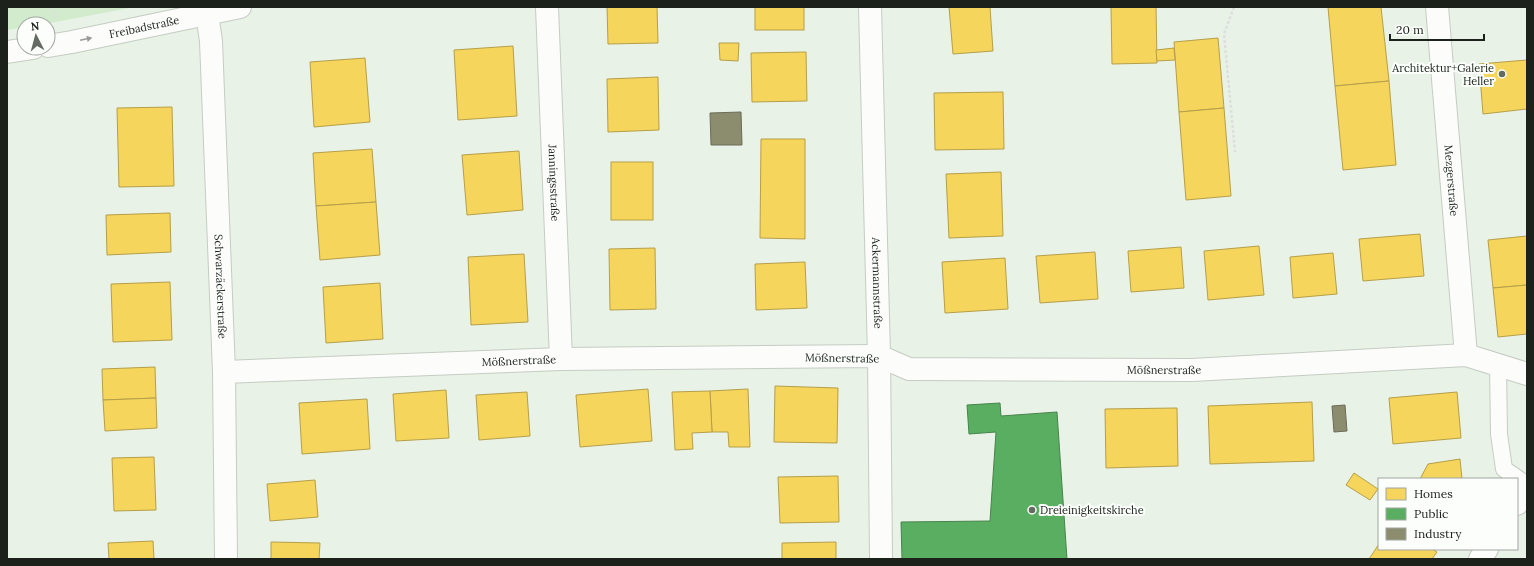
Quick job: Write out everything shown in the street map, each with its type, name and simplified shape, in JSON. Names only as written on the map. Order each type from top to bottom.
[{"type":"street","name":"Freibadstraße","points":[[56,45],[240,7]]},
{"type":"street","name":"Janningsstraße","points":[[547,7],[561,359]]},
{"type":"street","name":"Ackermannstraße","points":[[870,7],[879,356],[881,559]]},
{"type":"street","name":"Mezgerstraße","points":[[1436,7],[1466,355]]},
{"type":"street","name":"Schwarzäckerstraße","points":[[207,14],[211,41],[224,372],[226,559]]},
{"type":"street","name":"Mößnerstraße","points":[[224,372],[561,359],[879,356],[909,369],[1192,370],[1466,355],[1527,374]]},
{"type":"street","points":[[1518,502],[1527,489]]},
{"type":"street","points":[[1480,559],[1486,550]]},
{"type":"lane","points":[[1498,365],[1499,434],[1504,469],[1517,478]]},
{"type":"lane","points":[[1518,479],[1527,485]]},
{"type":"path","points":[[1234,7],[1224,34],[1235,152]]},
{"type":"green space","points":[[7,7],[135,7],[56,22],[56,16],[16,16],[16,28],[7,30]]},
{"type":"building: Homes","points":[[607,7],[657,7],[658,43],[608,44]]},
{"type":"building: Homes","points":[[755,7],[804,7],[804,30],[755,30]]},
{"type":"building: Homes","points":[[949,7],[990,7],[993,51],[953,54]]},
{"type":"building: Homes","points":[[1111,7],[1156,7],[1157,63],[1112,64]]},
{"type":"building: Homes","points":[[1328,7],[1381,7],[1389,81],[1335,86]]},
{"type":"building: Homes","points":[[1218,38],[1224,108],[1179,112],[1174,42]]},
{"type":"building: Homes","points":[[719,43],[739,43],[738,61],[720,60]]},
{"type":"building: Homes","points":[[513,46],[517,116],[458,120],[454,50]]},
{"type":"building: Homes","points":[[1174,48],[1175,60],[1157,61],[1156,50]]},
{"type":"building: Homes","points":[[806,52],[807,101],[752,102],[751,53]]},
{"type":"building: Homes","points":[[365,58],[370,122],[314,127],[310,62]]},
{"type":"building: Homes","points":[[1527,60],[1527,109],[1483,114],[1479,64]]},
{"type":"building: Homes","points":[[658,77],[659,130],[608,132],[607,79]]},
{"type":"building: Homes","points":[[1389,81],[1396,165],[1343,170],[1335,86]]},
{"type":"building: Homes","points":[[1003,92],[1004,149],[935,150],[934,93]]},
{"type":"building: Homes","points":[[172,107],[174,186],[119,187],[117,108]]},
{"type":"building: Homes","points":[[1224,108],[1231,196],[1186,200],[1179,112]]},
{"type":"building: Homes","points":[[761,139],[805,139],[805,239],[760,238]]},
{"type":"building: Homes","points":[[372,149],[376,202],[316,206],[313,153]]},
{"type":"building: Homes","points":[[519,151],[523,210],[467,215],[462,155]]},
{"type":"building: Homes","points":[[611,162],[653,162],[653,220],[611,220]]},
{"type":"building: Homes","points":[[1001,172],[1003,236],[949,238],[946,174]]},
{"type":"building: Homes","points":[[376,202],[380,255],[320,260],[316,206]]},
{"type":"building: Homes","points":[[170,213],[171,252],[107,255],[106,215]]},
{"type":"building: Homes","points":[[1420,234],[1424,276],[1363,281],[1359,239]]},
{"type":"building: Homes","points":[[1527,236],[1527,285],[1493,288],[1488,240]]},
{"type":"building: Homes","points":[[1259,246],[1264,295],[1208,300],[1204,251]]},
{"type":"building: Homes","points":[[1181,247],[1184,288],[1131,292],[1128,251]]},
{"type":"building: Homes","points":[[655,248],[656,309],[610,310],[609,249]]},
{"type":"building: Homes","points":[[1095,252],[1098,299],[1040,303],[1036,256]]},
{"type":"building: Homes","points":[[1333,253],[1337,294],[1293,298],[1290,257]]},
{"type":"building: Homes","points":[[524,254],[528,322],[471,325],[468,257]]},
{"type":"building: Homes","points":[[1005,258],[1008,309],[945,313],[942,262]]},
{"type":"building: Homes","points":[[805,262],[807,308],[756,310],[755,264]]},
{"type":"building: Homes","points":[[170,282],[172,340],[113,342],[111,284]]},
{"type":"building: Homes","points":[[380,283],[383,339],[326,343],[323,287]]},
{"type":"building: Homes","points":[[1527,285],[1527,334],[1498,337],[1493,288]]},
{"type":"building: Homes","points":[[155,367],[156,398],[103,400],[102,369]]},
{"type":"building: Homes","points":[[775,386],[838,388],[837,443],[774,442]]},
{"type":"building: Homes","points":[[648,389],[652,441],[580,447],[576,395]]},
{"type":"building: Homes","points":[[748,389],[750,447],[729,447],[728,432],[712,432],[710,391]]},
{"type":"building: Homes","points":[[446,390],[449,438],[396,441],[393,394]]},
{"type":"building: Homes","points":[[710,391],[712,432],[692,433],[693,449],[675,450],[672,392]]},
{"type":"building: Homes","points":[[527,392],[530,436],[479,440],[476,395]]},
{"type":"building: Homes","points":[[1457,392],[1461,438],[1393,444],[1389,398]]},
{"type":"building: Homes","points":[[156,398],[157,428],[105,431],[103,400]]},
{"type":"building: Homes","points":[[367,399],[370,449],[302,454],[299,403]]},
{"type":"building: Homes","points":[[1312,402],[1314,461],[1210,464],[1208,406]]},
{"type":"building: Homes","points":[[1177,408],[1178,466],[1106,468],[1105,409]]},
{"type":"building: Homes","points":[[154,457],[156,510],[114,511],[112,458]]},
{"type":"building: Homes","points":[[1460,459],[1462,478],[1421,478],[1428,464]]},
{"type":"building: Homes","points":[[1354,473],[1378,489],[1370,500],[1346,485]]},
{"type":"building: Homes","points":[[838,476],[839,522],[780,523],[778,477]]},
{"type":"building: Homes","points":[[315,480],[318,517],[270,521],[267,484]]},
{"type":"building: Homes","points":[[153,541],[154,559],[109,559],[108,543]]},
{"type":"building: Homes","points":[[271,542],[320,543],[319,559],[271,559]]},
{"type":"building: Homes","points":[[836,542],[836,559],[782,559],[782,543]]},
{"type":"building: Homes","points":[[1378,546],[1378,550],[1434,550],[1437,552],[1432,559],[1369,559]]},
{"type":"building: Public","points":[[1000,403],[1001,416],[1057,412],[1067,559],[902,559],[901,522],[990,521],[996,432],[969,434],[967,405]]},
{"type":"building: Industry","points":[[741,112],[742,145],[711,145],[710,113]]},
{"type":"building: Industry","points":[[1345,405],[1347,431],[1334,432],[1332,406]]},
{"type":"place","name":"Architektur+Galerie Heller","points":[[1502,74]]},
{"type":"place","name":"Dreieinigkeitskirche","points":[[1032,510]]}]
